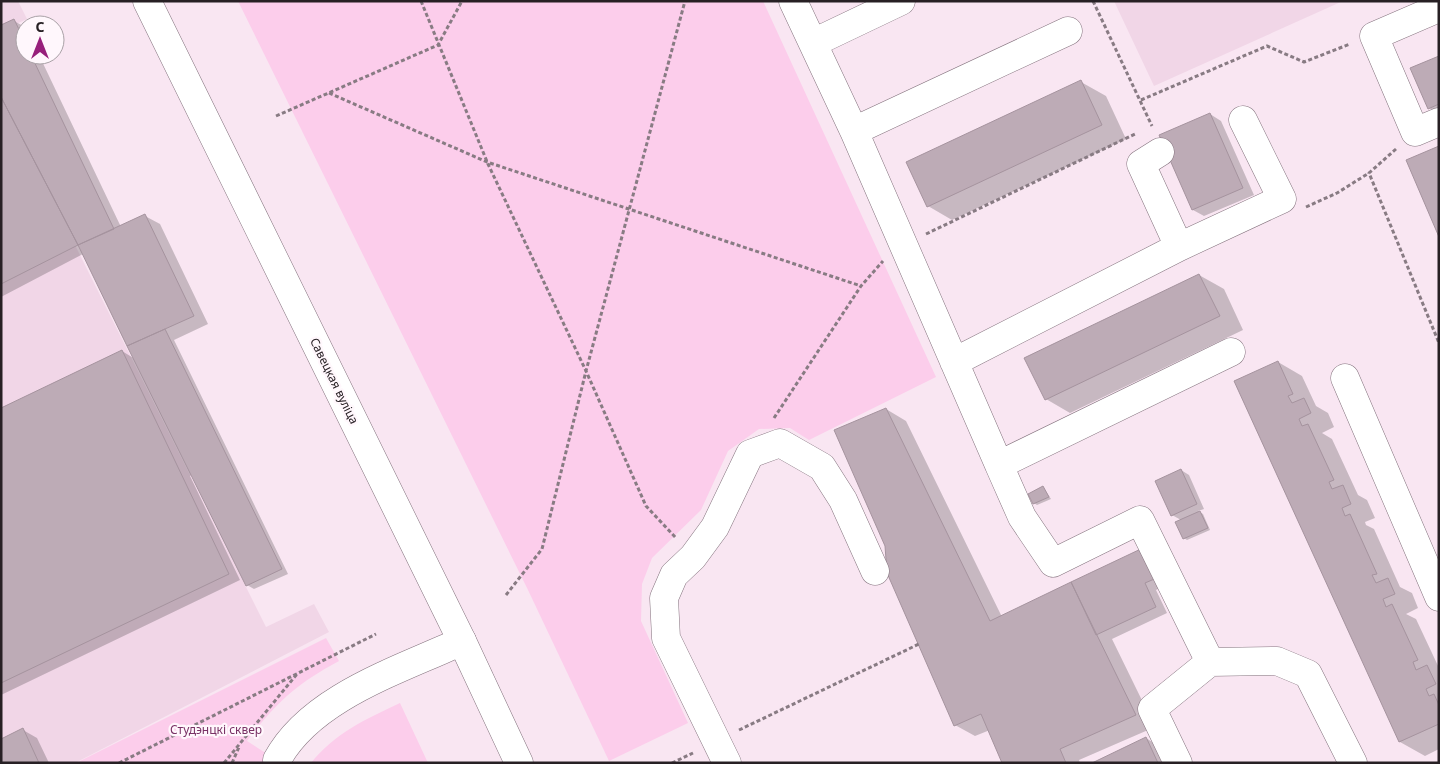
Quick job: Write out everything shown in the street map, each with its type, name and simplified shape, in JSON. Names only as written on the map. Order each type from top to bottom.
[{"type":"main road","name":"Савецкая вуліца","points":[[147,1],[462,641],[519,763]]},
{"type":"main road","points":[[792,1],[854,131],[1022,517],[1053,563],[1140,520],[1210,662]]},
{"type":"main road","points":[[813,43],[901,1]]},
{"type":"main road","points":[[1427,127],[1374,36],[1439,8]]},
{"type":"main road","points":[[854,131],[1068,31]]},
{"type":"main road","points":[[954,362],[1179,247],[1282,199],[1243,120]]},
{"type":"main road","points":[[1160,152],[1140,164],[1179,247]]},
{"type":"main road","points":[[998,465],[1231,352]]},
{"type":"main road","points":[[1345,378],[1439,597]]},
{"type":"main road","points":[[722,752],[666,638],[664,598],[674,575],[694,557],[715,526],[750,454],[780,443],[822,467],[843,500],[875,571]]},
{"type":"main road","points":[[277,760],[303,725],[330,704],[352,691],[462,641]]},
{"type":"main road","points":[[1178,763],[1152,709],[1210,662],[1278,661],[1308,674],[1353,763]]},
{"type":"path","points":[[421,1],[487,162],[586,371],[646,506],[694,557]]},
{"type":"path","points":[[276,116],[438,45],[462,1]]},
{"type":"path","points":[[506,595],[542,549],[586,371],[685,1]]},
{"type":"path","points":[[1094,1],[1153,126]]},
{"type":"path","points":[[1141,100],[1267,46],[1304,62],[1329,51],[1374,36]]},
{"type":"path","points":[[329,93],[487,162],[861,286]]},
{"type":"path","points":[[1427,127],[1369,173],[1439,343]]},
{"type":"path","points":[[119,763],[376,634]]},
{"type":"path","points":[[672,763],[722,752],[918,644]]},
{"type":"path","points":[[224,763],[299,672]]},
{"type":"path","points":[[232,763],[241,742]]},
{"type":"shaded area","points":[[1,1],[18,1],[25,15],[15,15],[15,25],[1,31]]},
{"type":"shaded area","points":[[1114,1],[1343,1],[1154,86]]},
{"type":"shaded area","points":[[1,97],[266,627],[314,604],[329,632],[75,763],[1,763]]},
{"type":"green space","points":[[238,1],[763,1],[936,377],[809,440],[790,428],[759,429],[728,451],[701,510],[652,558],[642,584],[641,621],[688,723],[609,761],[528,590]]},
{"type":"green space","name":"Студэнцкі сквер","points":[[326,638],[339,661],[324,669],[288,695],[247,741],[281,763],[76,763]]},
{"type":"green space","points":[[400,703],[428,763],[311,763],[320,752],[341,735],[363,721]]},
{"type":"building","points":[[14,19],[15,65],[36,65],[114,229],[78,245],[1,97],[1,25]]},
{"type":"building","points":[[1439,56],[1439,104],[1428,109],[1410,68]]},
{"type":"building","points":[[1081,80],[1102,125],[927,207],[906,162]]},
{"type":"building","points":[[1,97],[78,245],[1,284]]},
{"type":"building","points":[[1210,113],[1243,188],[1192,210],[1159,135]]},
{"type":"building","points":[[1439,146],[1439,237],[1406,160]]},
{"type":"building","points":[[145,214],[194,316],[127,346],[78,245]]},
{"type":"building","points":[[1199,274],[1220,316],[1045,400],[1024,358]]},
{"type":"building","points":[[165,329],[282,569],[246,586],[127,346]]},
{"type":"building","points":[[122,350],[229,574],[1,683],[1,408]]},
{"type":"building","points":[[1278,361],[1293,394],[1288,396],[1292,403],[1304,398],[1311,413],[1299,419],[1302,426],[1308,424],[1334,480],[1329,482],[1332,489],[1343,485],[1351,504],[1342,508],[1345,516],[1350,514],[1377,574],[1372,575],[1376,583],[1388,578],[1395,594],[1383,599],[1386,607],[1392,604],[1418,660],[1413,662],[1416,670],[1427,665],[1436,684],[1426,689],[1429,696],[1434,694],[1439,705],[1439,724],[1399,742],[1234,381]]},
{"type":"building","points":[[886,408],[990,621],[1071,582],[1136,715],[1060,749],[1066,763],[1002,763],[981,714],[954,726],[887,573],[885,546],[834,430]]},
{"type":"building","points":[[1181,469],[1197,504],[1171,516],[1155,481]]},
{"type":"building","points":[[1043,486],[1049,497],[1033,504],[1028,494]]},
{"type":"building","points":[[1200,511],[1208,528],[1183,539],[1175,522]]},
{"type":"building","points":[[1145,547],[1159,577],[1145,583],[1156,607],[1096,635],[1071,582]]},
{"type":"building","points":[[23,728],[39,763],[1,763],[1,739]]},
{"type":"building","points":[[1146,737],[1158,763],[1092,763]]}]
